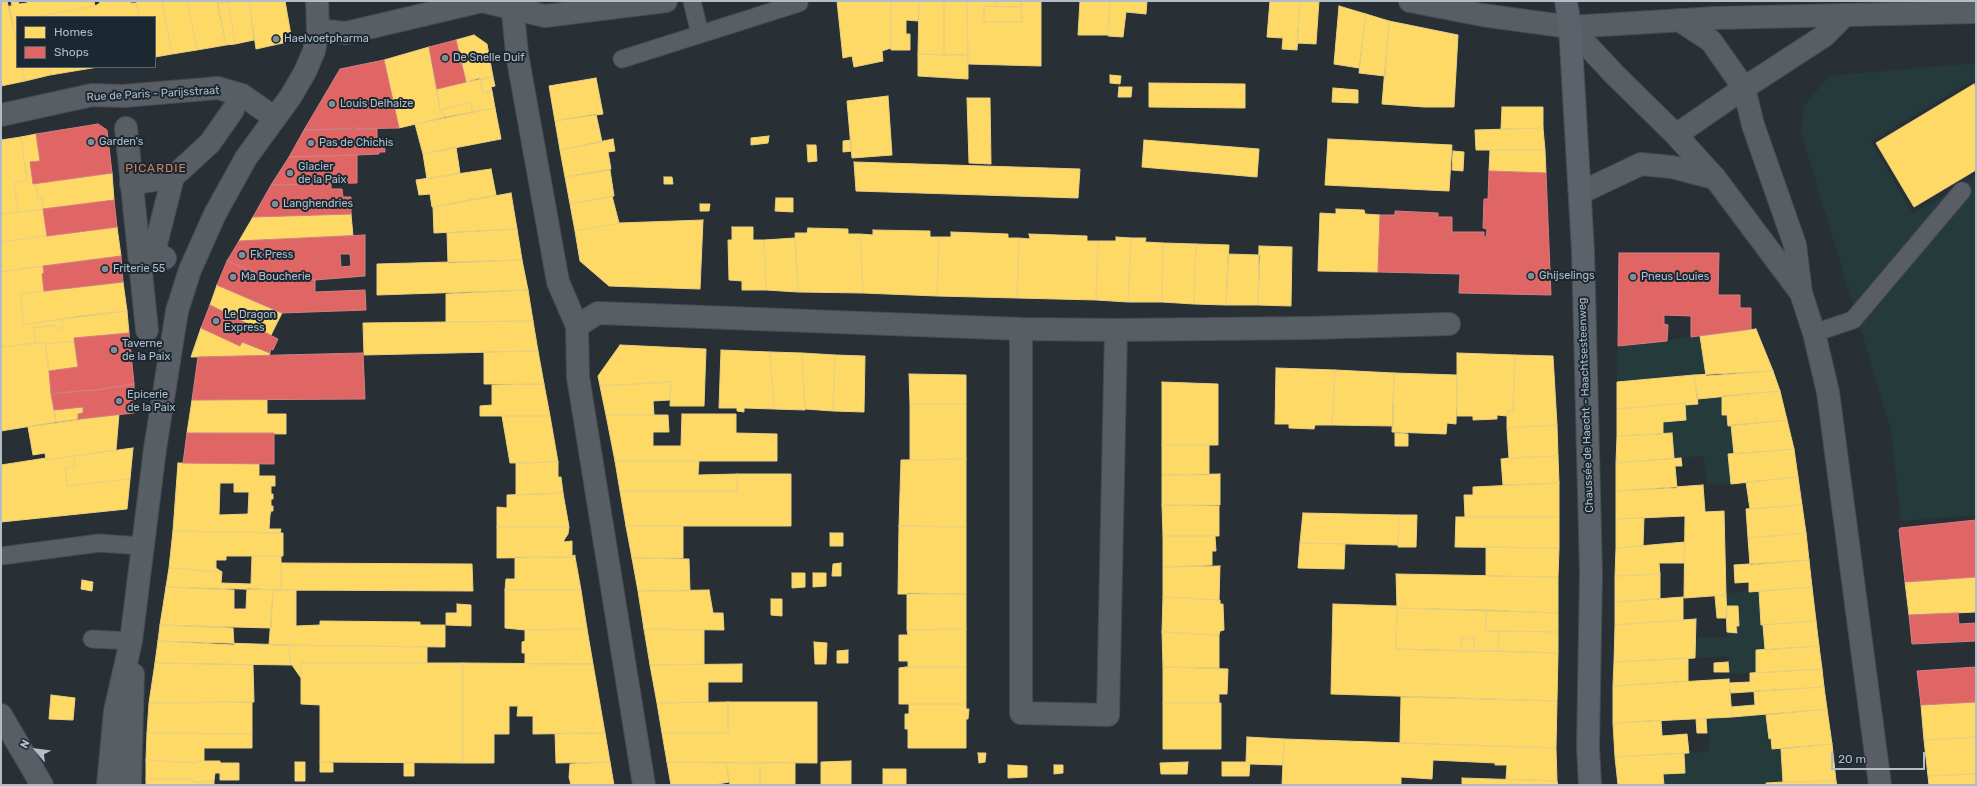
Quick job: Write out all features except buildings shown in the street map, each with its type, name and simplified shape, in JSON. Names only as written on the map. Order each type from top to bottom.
[{"type":"street","points":[[108,785],[115,711],[131,641],[142,546],[177,311],[190,270],[215,214],[246,158],[275,118],[305,72],[314,51],[318,30],[317,1]]},
{"type":"street","points":[[318,30],[346,33],[482,1],[512,5],[545,16],[666,1]]},
{"type":"street","points":[[1410,1],[1482,15],[1570,27],[1679,20],[1976,12]]},
{"type":"street","name":"Chaussée de Haecht - Haachtsesteenweg","points":[[1566,1],[1570,27],[1580,193],[1591,574],[1588,747],[1590,785]]},
{"type":"street","points":[[512,5],[517,54],[558,282],[577,326],[578,378],[644,785]]},
{"type":"street","points":[[1676,135],[1744,88],[1824,36],[1845,15]]},
{"type":"street","points":[[1679,20],[1711,41],[1744,88],[1753,125],[1795,245],[1801,293],[1814,333],[1828,392],[1880,785]]},
{"type":"street","points":[[1570,27],[1615,75],[1676,135],[1715,178],[1801,293]]},
{"type":"street","name":"Rue de Paris - Parijsstraat","points":[[1,115],[92,95],[165,99],[218,88],[242,96],[275,118]]},
{"type":"street","points":[[132,184],[173,177],[220,135],[233,110]]},
{"type":"street","points":[[126,128],[148,330]]},
{"type":"street","points":[[1580,193],[1641,164],[1672,166],[1715,178]]},
{"type":"street","points":[[165,258],[154,252],[173,177]]},
{"type":"street","points":[[577,326],[598,313],[1021,329],[1116,330],[1309,328],[1449,324]]},
{"type":"street","points":[[1021,329],[1021,713],[1108,715],[1116,330]]},
{"type":"street","points":[[130,785],[133,665],[131,641]]},
{"type":"street","points":[[1,716],[42,785]]},
{"type":"lane","points":[[692,1],[700,34]]},
{"type":"lane","points":[[622,59],[799,3]]},
{"type":"lane","points":[[1814,333],[1853,320],[1962,191]]},
{"type":"lane","points":[[1,556],[99,542],[142,546]]},
{"type":"lane","points":[[92,639],[131,641]]},
{"type":"green space","points":[[1976,63],[1976,78],[1871,141],[1913,214],[1976,176],[1976,515],[1901,521],[1891,430],[1801,132],[1804,106],[1829,76]]},
{"type":"green space","points":[[1700,336],[1705,374],[1617,382],[1618,346]]},
{"type":"green space","points":[[1722,397],[1723,415],[1727,415],[1731,426],[1734,453],[1729,454],[1731,484],[1707,485],[1704,456],[1674,458],[1672,433],[1663,434],[1663,422],[1686,420],[1686,405],[1698,404],[1698,399]]},
{"type":"green space","points":[[1759,591],[1761,625],[1763,625],[1765,650],[1756,650],[1756,673],[1729,674],[1728,656],[1695,658],[1695,638],[1727,637],[1727,632],[1737,633],[1736,626],[1739,625],[1738,606],[1726,606],[1726,593]]},
{"type":"green space","points":[[1766,715],[1768,739],[1771,738],[1772,749],[1781,749],[1783,782],[1766,783],[1766,785],[1664,785],[1663,774],[1685,772],[1684,753],[1709,751],[1708,718]]},
{"type":"tram line","points":[[106,785],[113,711],[135,540],[158,379],[172,302],[185,262],[215,195],[235,161],[285,92],[297,68],[306,43],[309,27],[309,1]]},
{"type":"tram line","points":[[132,785],[136,660],[140,624],[174,374],[188,304],[203,257],[238,185],[268,139],[298,100],[312,77],[325,41],[328,23],[326,1]]},
{"type":"tram line","points":[[145,505],[157,465]]},
{"type":"place","name":"Haelvoetpharma","points":[[276,39]]},
{"type":"place","name":"De Snelle Duif","points":[[445,58]]},
{"type":"place","name":"Louis Delhaize","points":[[332,104]]},
{"type":"place","name":"Garden's","points":[[91,142]]},
{"type":"place","name":"Pas de Chichis","points":[[311,143]]},
{"type":"place","name":"Glacier de la Paix","points":[[290,173]]},
{"type":"place","name":"Langhendries","points":[[275,204]]},
{"type":"place","name":"Fk Press","points":[[242,255]]},
{"type":"place","name":"Friterie 55","points":[[105,269]]},
{"type":"place","name":"Ghijselings","points":[[1531,276]]},
{"type":"place","name":"Ma Boucherie","points":[[233,277]]},
{"type":"place","name":"Pneus Louies","points":[[1633,277]]},
{"type":"place","name":"Le Dragon Express","points":[[216,321]]},
{"type":"place","name":"Taverne de la Paix","points":[[114,350]]},
{"type":"place","name":"Epicerie de la Paix","points":[[119,401]]},
{"type":"district","name":"PICARDIE","points":[[156,169]]}]
